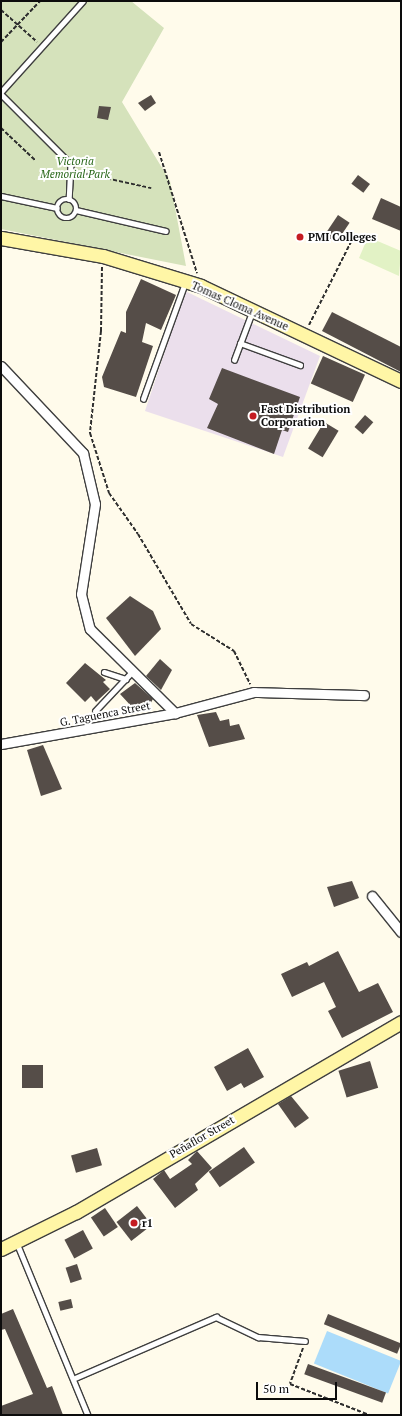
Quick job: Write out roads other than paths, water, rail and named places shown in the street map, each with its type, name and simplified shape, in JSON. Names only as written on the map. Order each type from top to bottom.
[{"type":"main road","name":"Tomas Cloma Avenue","points":[[1,238],[103,256],[201,286],[401,381]]},
{"type":"main road","name":"Peñaflor Street","points":[[1,1249],[17,1243],[76,1212],[401,1022]]},
{"type":"street","points":[[1,366],[83,453],[95,504],[81,594],[90,629],[129,676],[174,713]]},
{"type":"street","name":"G. Taguenca Street","points":[[1,744],[174,713],[214,704],[254,692],[364,695]]},
{"type":"street","points":[[372,896],[401,932]]},
{"type":"lane","points":[[83,1],[1,93],[68,160],[73,171],[69,199],[76,210],[166,231]]},
{"type":"lane","points":[[1,196],[57,208]]},
{"type":"lane","points":[[69,199],[63,200],[57,208],[58,214],[69,219],[76,210]]},
{"type":"lane","points":[[142,400],[186,282]]},
{"type":"lane","points":[[234,360],[252,310]]},
{"type":"lane","points":[[240,343],[300,365]]},
{"type":"lane","points":[[104,672],[129,676]]},
{"type":"lane","points":[[95,711],[129,676]]},
{"type":"lane","points":[[17,1243],[75,1378],[88,1415]]},
{"type":"lane","points":[[75,1378],[216,1317],[258,1336],[305,1341]]},
{"type":"water","points":[[327,1331],[401,1361],[388,1393],[314,1363]]},
{"type":"place","name":"PMI Colleges","points":[[300,237]]},
{"type":"place","name":"Fast Distribution Corporation","points":[[253,416]]},
{"type":"place","name":"r1","points":[[134,1223]]},
{"type":"park label","name":"Victoria Memorial Park","points":[[75,168]]}]
